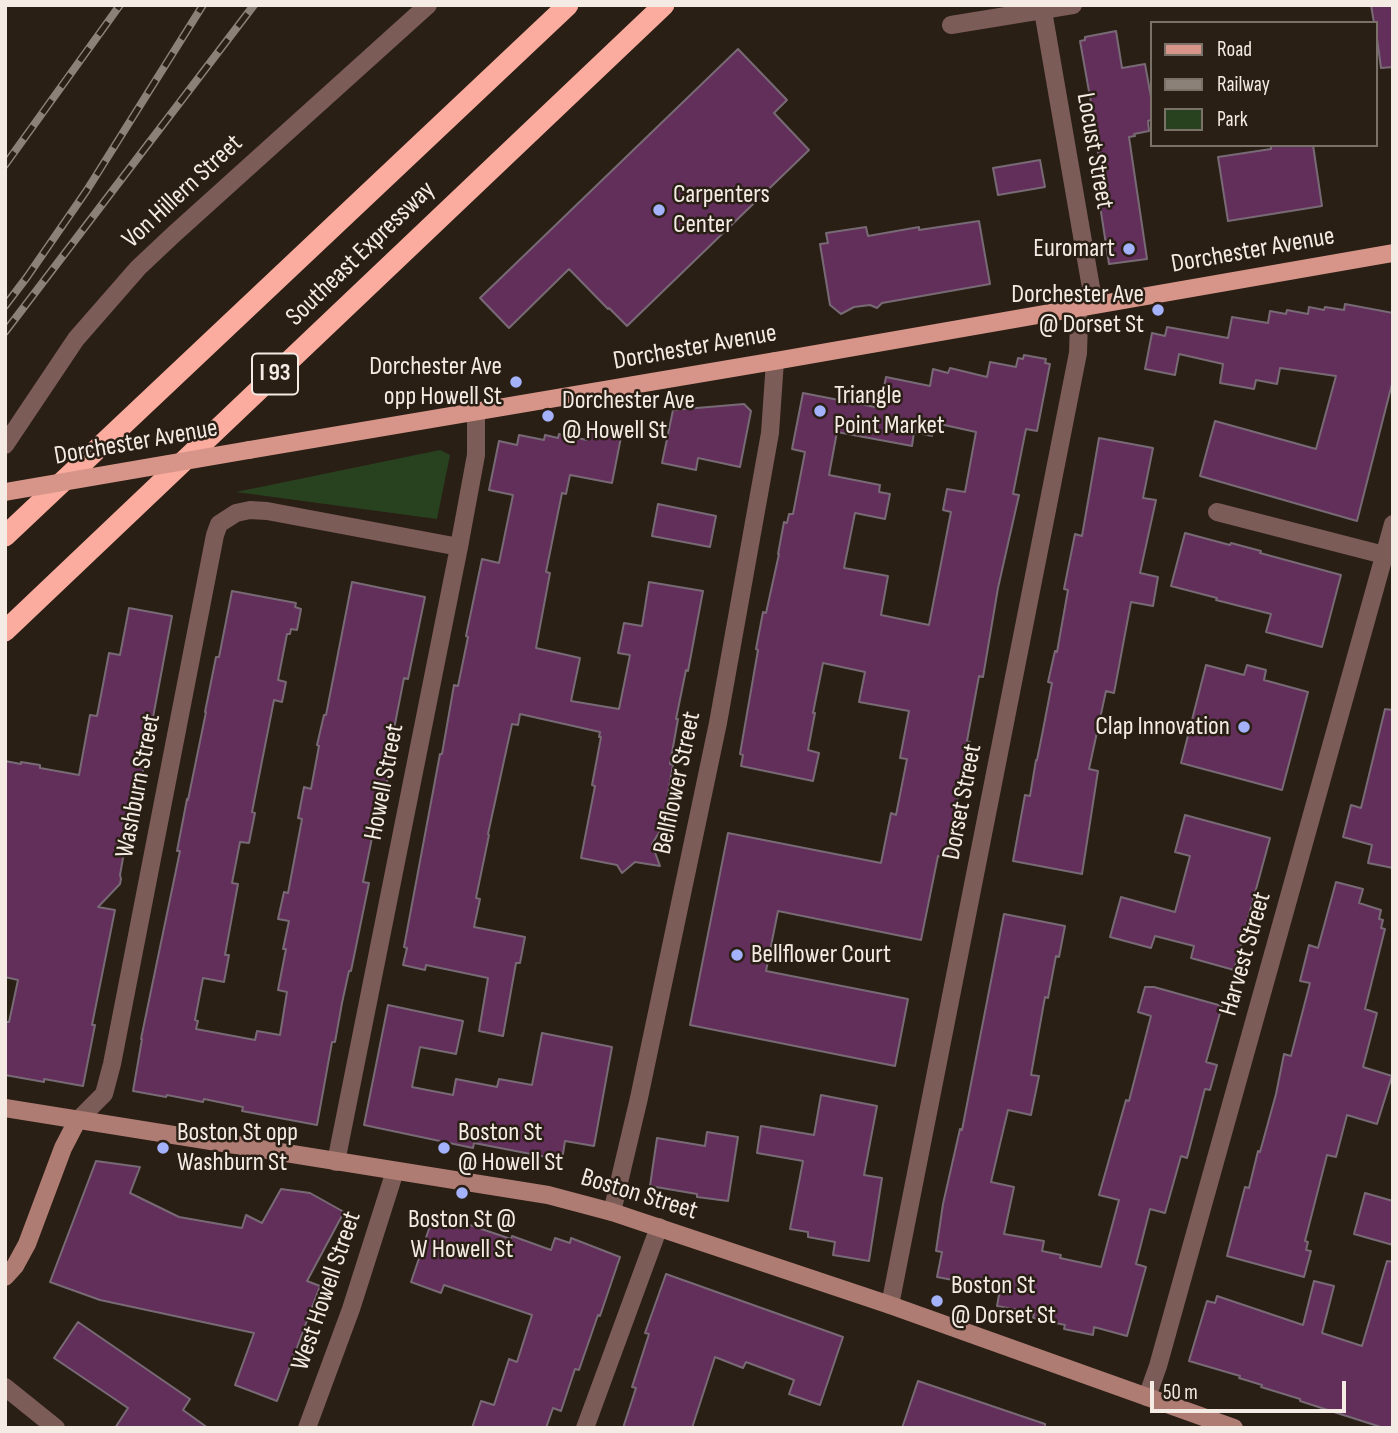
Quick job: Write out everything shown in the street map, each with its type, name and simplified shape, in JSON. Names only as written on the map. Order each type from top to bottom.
[{"type":"highway","name":"Southeast Expressway","points":[[5,536],[568,5]]},
{"type":"highway","name":"Southeast Expressway","points":[[5,631],[664,5]]},
{"type":"main road","name":"Dorchester Avenue","points":[[5,492],[1393,253]]},
{"type":"main road","name":"Boston Street","points":[[5,1108],[548,1195],[659,1227],[890,1305],[1234,1428]]},
{"type":"main road","name":"Washburn Street","points":[[5,1277],[15,1266],[27,1244],[63,1148],[77,1121]]},
{"type":"street","name":"Von Hillern Street","points":[[5,445],[76,340],[138,268],[428,5]]},
{"type":"street","points":[[951,25],[1073,5]]},
{"type":"street","name":"Locust Street","points":[[1043,8],[1085,306]]},
{"type":"street","name":"Dorset Street","points":[[890,1305],[1077,353],[1079,321],[1085,306]]},
{"type":"street","name":"Bellflower Street","points":[[612,1212],[639,1098],[718,723],[770,433],[775,361]]},
{"type":"street","name":"Howell Street","points":[[336,1162],[459,547],[476,455],[476,411]]},
{"type":"street","name":"Washburn Street","points":[[77,1121],[104,1094],[112,1065],[219,524],[236,513],[267,511],[459,547]]},
{"type":"street","points":[[1217,512],[1384,555]]},
{"type":"street","name":"Harvest Street","points":[[1147,1397],[1158,1366],[1393,524]]},
{"type":"street","name":"West Howell Street","points":[[307,1428],[351,1309],[395,1171]]},
{"type":"street","points":[[584,1428],[659,1227]]},
{"type":"street","points":[[5,1387],[56,1428]]},
{"type":"green space","points":[[440,450],[450,455],[437,519],[236,492]]},
{"type":"building","points":[[1371,5],[1393,5],[1393,67],[1381,68],[1377,21],[1374,21]]},
{"type":"building","points":[[1116,31],[1122,68],[1145,64],[1150,92],[1149,131],[1129,137],[1147,259],[1109,264],[1093,160],[1099,159],[1080,41],[1085,40],[1085,37]]},
{"type":"building","name":"Carpenters Center","points":[[738,49],[787,100],[774,113],[809,150],[627,326],[569,269],[509,328],[480,298]]},
{"type":"building","points":[[1313,147],[1322,206],[1228,221],[1218,157],[1271,149]]},
{"type":"building","points":[[1040,160],[1045,187],[998,195],[993,168]]},
{"type":"building","points":[[979,221],[990,284],[882,303],[877,308],[870,305],[854,307],[841,314],[830,305],[820,244],[828,243],[826,233],[866,227],[868,236]]},
{"type":"building","points":[[1345,304],[1393,313],[1393,380],[1357,521],[1200,476],[1215,421],[1316,449],[1336,376],[1280,368],[1277,384],[1256,380],[1254,389],[1220,383],[1223,364],[1179,354],[1175,375],[1145,369],[1152,333],[1165,336],[1167,327],[1228,338],[1232,317],[1268,323],[1270,311],[1286,314],[1287,310],[1308,314],[1309,307],[1344,310]]},
{"type":"building","points":[[1024,355],[1046,359],[1045,363],[1050,364],[1037,431],[1026,429],[1013,494],[1019,495],[998,588],[983,677],[979,676],[967,741],[970,742],[952,825],[957,826],[951,858],[938,856],[921,940],[778,911],[766,971],[908,999],[895,1066],[690,1025],[728,833],[881,863],[891,813],[896,815],[907,759],[900,758],[909,711],[859,702],[865,672],[823,663],[808,750],[819,753],[813,781],[741,766],[743,755],[740,754],[763,612],[766,613],[784,522],[787,523],[789,514],[793,514],[805,452],[792,449],[803,393],[880,408],[886,377],[930,386],[933,369],[948,373],[950,368],[987,377],[990,362],[1016,367],[1018,358],[1023,359]],"holes":[[[935,423],[976,432],[965,492],[947,489],[943,510],[951,512],[929,625],[881,615],[888,576],[844,568],[855,513],[885,519],[890,494],[879,492],[880,485],[829,475],[837,432],[912,446],[914,432],[932,436]]]},
{"type":"building","points":[[744,404],[751,411],[740,467],[698,458],[696,470],[662,463],[673,410]]},
{"type":"building","points":[[590,426],[622,432],[612,483],[570,475],[566,494],[562,493],[546,572],[550,573],[536,648],[580,658],[571,701],[619,709],[630,655],[618,653],[624,623],[642,626],[649,582],[703,591],[676,719],[670,764],[673,765],[662,828],[652,844],[660,866],[635,862],[622,873],[617,865],[581,858],[595,786],[592,785],[600,732],[520,714],[518,725],[512,724],[476,898],[480,899],[474,927],[525,937],[520,963],[516,963],[503,1036],[479,1031],[488,978],[426,965],[425,970],[403,965],[407,948],[404,947],[440,754],[454,685],[458,686],[482,559],[499,563],[513,495],[489,490],[499,441],[517,445],[519,435],[544,440],[545,435],[558,438],[559,434],[587,440]]},
{"type":"building","points":[[1099,438],[1153,448],[1143,498],[1156,500],[1140,573],[1158,577],[1153,606],[1131,602],[1114,693],[1106,691],[1089,769],[1098,771],[1082,874],[1013,861],[1025,795],[1030,796],[1052,683],[1048,682],[1055,651],[1057,652],[1068,590],[1064,589],[1075,534],[1082,536]]},
{"type":"building","points":[[658,504],[716,516],[710,547],[652,536]]},
{"type":"building","points":[[1185,533],[1261,551],[1260,553],[1341,575],[1322,647],[1266,632],[1271,614],[1171,586]]},
{"type":"building","points":[[352,582],[425,597],[408,679],[404,678],[377,834],[373,833],[363,882],[369,883],[335,1042],[332,1042],[317,1125],[242,1111],[243,1107],[204,1099],[203,1102],[133,1091],[141,1039],[180,851],[177,851],[187,799],[232,591],[296,603],[295,607],[301,609],[297,630],[291,629],[290,634],[287,634],[278,680],[286,682],[282,702],[274,700],[252,812],[255,813],[249,843],[240,842],[232,883],[238,884],[225,955],[229,955],[224,982],[203,978],[195,1020],[198,1021],[196,1029],[255,1040],[257,1031],[280,1035],[287,992],[278,990],[289,921],[278,919],[284,892],[288,893],[302,819],[298,818],[304,787],[311,789],[319,746],[317,745],[326,715]]},
{"type":"building","points":[[129,608],[172,616],[139,792],[129,839],[126,841],[120,884],[98,907],[115,910],[83,1086],[5,1075],[5,1022],[9,1022],[18,980],[5,977],[5,761],[40,765],[40,768],[79,775],[90,715],[97,716],[109,653],[120,655]]},
{"type":"building","name":"Clap Innovation","points":[[1206,665],[1244,675],[1247,665],[1266,670],[1264,680],[1308,692],[1282,790],[1181,763]]},
{"type":"building","points":[[1385,709],[1393,710],[1393,868],[1368,863],[1372,845],[1343,837],[1351,805],[1361,808]]},
{"type":"building","points":[[1185,815],[1270,838],[1234,970],[1191,958],[1194,946],[1155,936],[1151,948],[1110,937],[1121,897],[1175,912],[1190,856],[1175,852]]},
{"type":"building","points":[[1336,882],[1363,889],[1359,903],[1381,910],[1379,919],[1383,920],[1381,928],[1385,929],[1365,1009],[1377,1013],[1363,1067],[1392,1076],[1377,1124],[1347,1115],[1336,1157],[1327,1155],[1305,1241],[1308,1242],[1306,1250],[1311,1251],[1304,1277],[1227,1256],[1245,1187],[1249,1188],[1258,1151],[1260,1152],[1284,1054],[1291,1056],[1310,983],[1300,981],[1309,945],[1318,948]]},
{"type":"building","points":[[1004,914],[1065,926],[1048,998],[1045,997],[1031,1075],[1039,1076],[1031,1115],[1008,1110],[991,1182],[1014,1187],[1004,1234],[1044,1241],[1042,1251],[1101,1267],[1119,1200],[1099,1195],[1126,1100],[1129,1101],[1151,1016],[1138,1012],[1145,987],[1154,987],[1222,1006],[1206,1062],[1217,1065],[1210,1090],[1205,1089],[1187,1158],[1181,1156],[1165,1213],[1150,1209],[1136,1264],[1146,1267],[1127,1336],[1094,1327],[1093,1335],[1064,1329],[1065,1325],[1033,1318],[1034,1313],[997,1306],[1000,1289],[937,1277],[942,1252],[936,1251],[943,1204],[960,1129],[962,1130]]},
{"type":"building","points":[[388,1005],[463,1021],[456,1054],[420,1047],[412,1087],[453,1095],[456,1079],[497,1087],[499,1079],[532,1085],[542,1033],[612,1047],[594,1146],[565,1141],[562,1160],[474,1143],[473,1148],[364,1125]]},
{"type":"building","points":[[821,1095],[877,1106],[864,1175],[882,1178],[869,1261],[833,1255],[835,1242],[808,1237],[808,1232],[790,1229],[803,1161],[757,1153],[761,1126],[814,1135]]},
{"type":"building","points":[[707,1132],[738,1137],[728,1201],[650,1186],[657,1138],[705,1146]]},
{"type":"building","points":[[96,1161],[140,1167],[130,1193],[179,1217],[242,1228],[246,1215],[262,1223],[281,1189],[310,1193],[344,1212],[307,1281],[320,1286],[277,1401],[235,1385],[254,1333],[100,1300],[50,1282]]},
{"type":"building","points":[[1365,1193],[1393,1201],[1393,1245],[1354,1234]]},
{"type":"building","points":[[433,1217],[450,1223],[452,1219],[551,1250],[555,1238],[570,1243],[571,1238],[620,1257],[579,1370],[575,1369],[561,1411],[553,1408],[546,1428],[472,1428],[481,1401],[494,1405],[509,1359],[517,1362],[532,1315],[444,1285],[441,1293],[411,1282]]},
{"type":"building","points":[[1387,1261],[1393,1262],[1393,1428],[1384,1428],[1300,1401],[1239,1378],[1240,1376],[1189,1361],[1207,1301],[1215,1303],[1217,1296],[1303,1325],[1314,1281],[1334,1286],[1322,1333],[1362,1346]]},
{"type":"building","points":[[666,1274],[843,1337],[820,1405],[789,1394],[794,1380],[746,1362],[743,1368],[715,1357],[692,1428],[623,1428],[636,1388],[632,1387],[649,1334],[645,1333]]},
{"type":"building","points":[[78,1322],[190,1399],[183,1410],[208,1428],[115,1428],[128,1408],[54,1358]]},
{"type":"building","points":[[918,1381],[1045,1424],[1045,1428],[902,1428]]},
{"type":"railway","points":[[5,165],[120,5]]},
{"type":"railway","points":[[5,306],[87,190],[203,5]]},
{"type":"railway","points":[[5,332],[254,5]]},
{"type":"place","name":"Carpenters Center","points":[[659,210]]},
{"type":"place","name":"Euromart","points":[[1129,249]]},
{"type":"place","name":"Dorchester Ave @ Dorset St","points":[[1158,310]]},
{"type":"place","name":"Dorchester Ave opp Howell St","points":[[516,382]]},
{"type":"place","name":"Triangle Point Market","points":[[820,411]]},
{"type":"place","name":"Dorchester Ave @ Howell St","points":[[548,416]]},
{"type":"place","name":"Clap Innovation","points":[[1244,727]]},
{"type":"place","name":"Bellflower Court","points":[[737,955]]},
{"type":"place","name":"Boston St opp Washburn St","points":[[163,1148]]},
{"type":"place","name":"Boston St @ Howell St","points":[[444,1148]]},
{"type":"place","name":"Boston St @ W Howell St","points":[[462,1193]]},
{"type":"place","name":"Boston St @ Dorset St","points":[[937,1301]]}]
